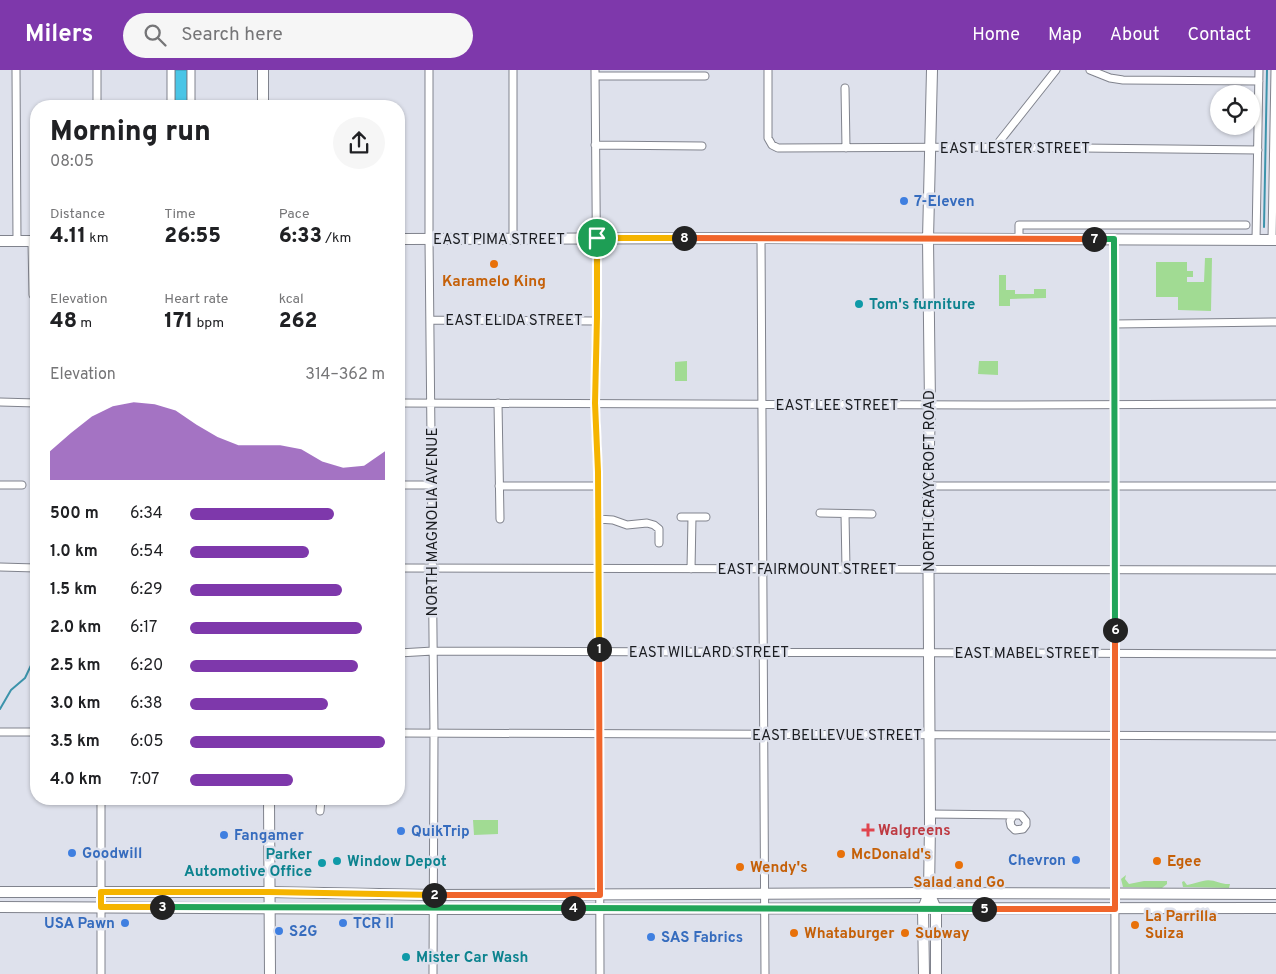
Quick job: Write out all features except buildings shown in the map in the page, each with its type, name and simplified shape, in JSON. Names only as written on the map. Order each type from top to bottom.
[{"type":"main road","points":[[263,70],[263,100]]},
{"type":"main road","name":"NORTH CRAYCROFT ROAD","points":[[924,974],[923,908],[929,893],[928,486],[930,405],[928,239],[932,70]]},
{"type":"main road","name":"EAST PIMA STREET","points":[[405,239],[1274,240]]},
{"type":"main road","points":[[0,241],[30,241]]},
{"type":"main road","points":[[269,805],[270,974]]},
{"type":"main road","points":[[0,892],[269,892],[434,895],[1276,894]]},
{"type":"main road","name":"NORTH CRAYCROFT ROAD","points":[[929,893],[936,909],[936,974]]},
{"type":"main road","points":[[0,907],[434,909],[764,907],[936,909],[1276,908]]},
{"type":"street","points":[[16,70],[17,241]]},
{"type":"street","points":[[97,70],[97,100]]},
{"type":"street","points":[[171,70],[171,100]]},
{"type":"street","points":[[190,70],[191,100]]},
{"type":"street","name":"NORTH MAGNOLIA AVENUE","points":[[429,70],[434,734],[433,974]]},
{"type":"street","points":[[513,70],[513,239]]},
{"type":"street","name":"EAST LESTER STREET","points":[[768,70],[768,138],[771,147],[780,149],[995,147],[1258,150]]},
{"type":"street","points":[[995,147],[1056,70]]},
{"type":"street","points":[[1090,70],[1110,78],[1123,80],[1259,81]]},
{"type":"street","points":[[1256,240],[1259,70]]},
{"type":"street","points":[[600,974],[598,519],[595,403],[597,238],[595,73],[705,76]]},
{"type":"street","points":[[1274,240],[1275,75]]},
{"type":"street","points":[[845,88],[846,148]]},
{"type":"street","points":[[596,145],[702,146]]},
{"type":"street","points":[[1019,239],[1019,225],[1246,225]]},
{"type":"street","points":[[1237,225],[1237,240]]},
{"type":"street","points":[[761,238],[764,974]]},
{"type":"street","points":[[1114,239],[1115,974]]},
{"type":"street","name":"EAST ELIDA STREET","points":[[430,320],[597,321]]},
{"type":"street","points":[[1114,324],[1276,322]]},
{"type":"street","points":[[0,402],[30,403]]},
{"type":"street","name":"EAST LEE STREET","points":[[405,403],[1276,404]]},
{"type":"street","points":[[498,403],[500,519]]},
{"type":"street","points":[[0,485],[22,485]]},
{"type":"street","points":[[405,485],[432,485]]},
{"type":"street","points":[[499,486],[597,486]]},
{"type":"street","points":[[928,486],[1276,486]]},
{"type":"street","points":[[820,513],[872,514]]},
{"type":"street","points":[[845,514],[846,569]]},
{"type":"street","points":[[681,517],[706,517]]},
{"type":"street","points":[[691,569],[692,517]]},
{"type":"street","points":[[598,519],[613,520],[627,525],[640,523],[654,525],[659,529],[659,543]]},
{"type":"street","points":[[0,568],[30,568]]},
{"type":"street","name":"EAST FAIRMOUNT STREET","points":[[405,568],[598,570],[1276,570]]},
{"type":"street","name":"EAST WILLARD STREET","points":[[405,652],[928,652]]},
{"type":"street","name":"EAST MABEL STREET","points":[[928,652],[1276,654]]},
{"type":"street","points":[[0,732],[30,732]]},
{"type":"street","name":"EAST BELLEVUE STREET","points":[[405,734],[1276,736]]},
{"type":"street","points":[[101,805],[101,974]]},
{"type":"street","points":[[320,805],[320,811]]},
{"type":"street","points":[[929,814],[1013,816]]},
{"type":"green space","points":[[1205,258],[1212,258],[1211,311],[1178,310],[1178,297],[1156,297],[1156,262],[1187,262],[1187,271],[1193,271],[1193,277],[1187,277],[1187,282],[1204,282]]},
{"type":"green space","points":[[999,275],[1006,275],[1006,290],[1015,290],[1015,294],[1034,294],[1034,289],[1046,289],[1046,298],[1010,299],[1010,306],[999,306]]},
{"type":"green space","points":[[687,361],[687,381],[675,381],[675,362]]},
{"type":"green space","points":[[979,361],[998,361],[998,375],[978,374]]},
{"type":"green space","points":[[473,820],[498,820],[498,834],[474,835]]},
{"type":"green space","points":[[1126,875],[1125,879],[1129,884],[1144,881],[1167,881],[1167,884],[1162,888],[1123,887],[1121,879]]},
{"type":"green space","points":[[1207,880],[1230,884],[1229,888],[1183,887],[1182,882],[1184,881],[1187,885]]},
{"type":"water","points":[[175,70],[187,70],[187,100],[175,100]]},
{"type":"waterway","points":[[1264,227],[1267,70]]},
{"type":"waterway","points":[[0,709],[11,690],[25,678],[30,667]]},
{"type":"place","name":"7-Eleven","points":[[904,201]]},
{"type":"place","name":"Karamelo King","points":[[494,264]]},
{"type":"place","name":"Tom's furniture","points":[[859,304]]},
{"type":"place","name":"Walgreens","points":[[868,830]]},
{"type":"place","name":"QuikTrip","points":[[401,831]]},
{"type":"place","name":"Fangamer","points":[[224,835]]},
{"type":"place","name":"Goodwill","points":[[72,853]]},
{"type":"place","name":"McDonald's","points":[[841,854]]},
{"type":"place","name":"Chevron","points":[[1076,860]]},
{"type":"place","name":"Window Depot","points":[[337,861]]},
{"type":"place","name":"Egee","points":[[1157,861]]},
{"type":"place","name":"Parker Automotive Office","points":[[322,863]]},
{"type":"place","name":"Salad and Go","points":[[959,865]]},
{"type":"place","name":"Wendy's","points":[[740,867]]},
{"type":"place","name":"USA Pawn","points":[[125,923]]},
{"type":"place","name":"TCR II","points":[[343,923]]},
{"type":"place","name":"La Parrilla Suiza","points":[[1135,925]]},
{"type":"place","name":"S2G","points":[[279,931]]},
{"type":"place","name":"Whataburger","points":[[794,933]]},
{"type":"place","name":"Subway","points":[[905,933]]},
{"type":"place","name":"SAS Fabrics","points":[[651,937]]},
{"type":"place","name":"Mister Car Wash","points":[[406,957]]},
{"type":"route","points":[[597,238],[1114,239],[1115,909],[101,907],[101,892],[600,895],[598,472],[595,403],[597,238]]}]
